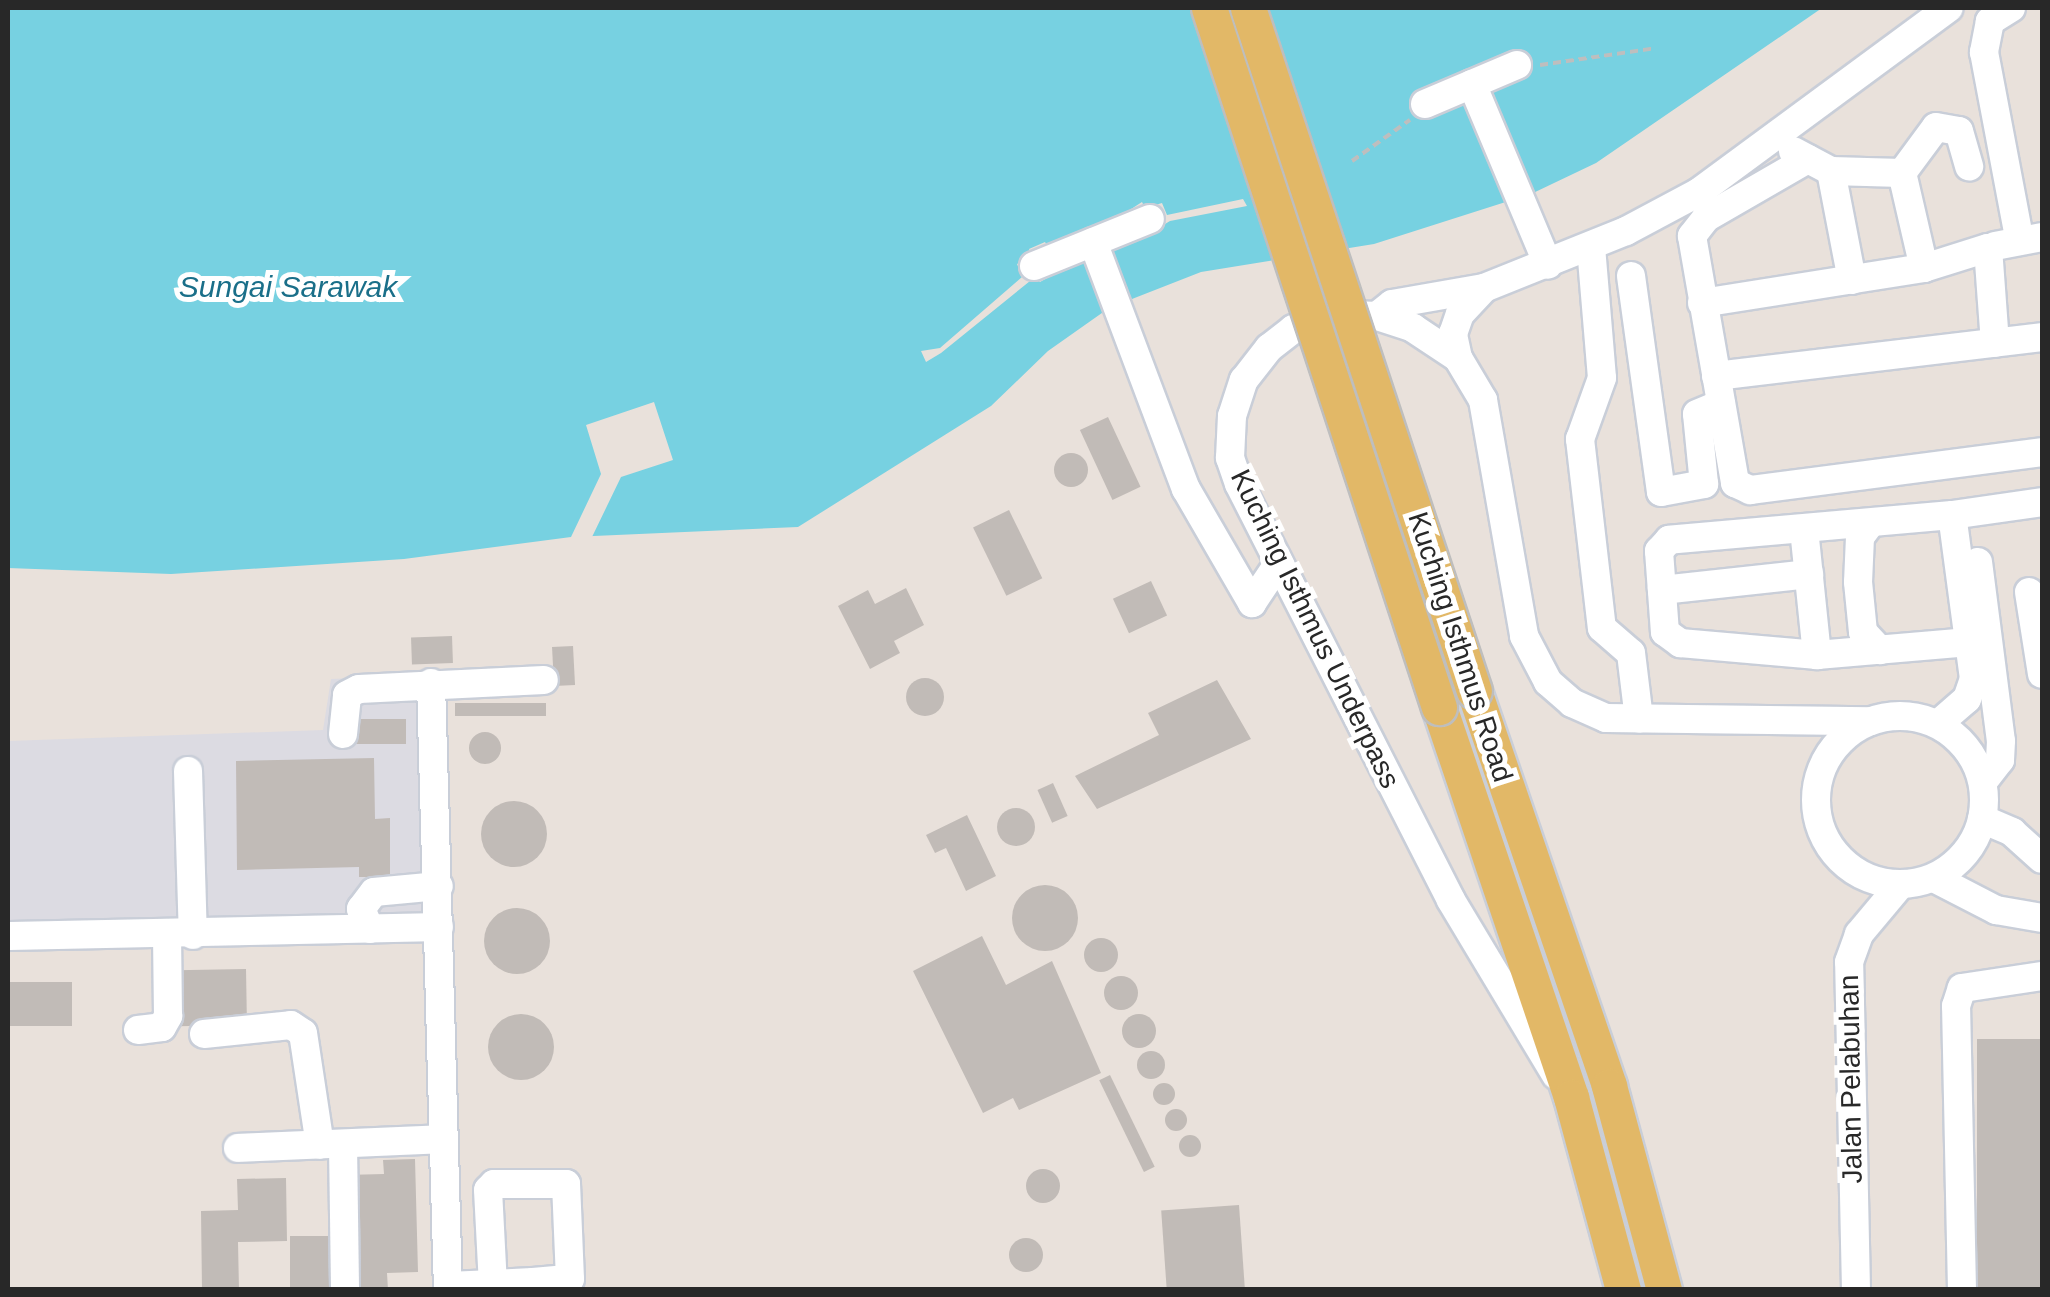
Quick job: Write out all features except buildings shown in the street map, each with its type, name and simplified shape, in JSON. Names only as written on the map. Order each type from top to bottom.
[{"type":"main road","name":"Kuching Isthmus Road","points":[[1209,8],[1571,1097],[1622,1290]]},
{"type":"main road","name":"Kuching Isthmus Road","points":[[1248,8],[1609,1086],[1664,1290]]},
{"type":"street","points":[[1376,316],[1392,304],[1484,288],[1548,265],[1699,192],[1950,8]]},
{"type":"street","points":[[1702,303],[1924,268],[2030,232],[1984,52],[1990,21],[2011,8]]},
{"type":"street","points":[[1421,109],[1472,84],[1524,66]]},
{"type":"street","points":[[1472,84],[1548,265]]},
{"type":"street","points":[[1924,268],[1902,174],[1936,126],[1959,131],[1969,168]]},
{"type":"street","points":[[1770,140],[1820,165],[1902,174]]},
{"type":"street","points":[[1820,165],[1852,280]]},
{"type":"street","points":[[1820,165],[1706,218],[1692,236],[1735,483],[1750,490],[2042,452]]},
{"type":"street","points":[[1034,266],[1150,219]]},
{"type":"street","points":[[1094,242],[1186,490],[1252,603],[1278,564]]},
{"type":"street","points":[[1591,247],[1602,378],[1580,439],[1602,628],[1631,653],[1640,719]]},
{"type":"street","points":[[1988,248],[1995,342]]},
{"type":"street","points":[[1630,276],[1661,492],[1704,484],[1697,414],[1718,390],[2042,337]]},
{"type":"street","points":[[1458,358],[1453,334],[1460,314],[1484,288]]},
{"type":"street","name":"Kuching Isthmus Underpass","points":[[1571,1097],[1460,917],[1278,564],[1230,458],[1232,416],[1244,380],[1293,329],[1332,314],[1376,316],[1413,328],[1458,358],[1483,400],[1532,658],[1572,703],[1606,718],[1870,720]]},
{"type":"street","points":[[1969,642],[1817,655],[1671,640],[1659,550],[1669,540],[1869,525],[2042,502]]},
{"type":"street","points":[[1938,724],[1967,699],[1974,679],[1952,515]]},
{"type":"street","points":[[1869,525],[1860,537],[1858,582],[1863,632],[1880,650]]},
{"type":"street","points":[[1804,530],[1817,655]]},
{"type":"street","points":[[1959,556],[1976,554],[2001,741],[2000,760],[1983,782]]},
{"type":"street","points":[[1662,590],[1808,574]]},
{"type":"street","points":[[1986,618],[2036,592],[2042,674]]},
{"type":"street","points":[[343,734],[347,695],[432,684],[544,680]]},
{"type":"street","points":[[432,684],[448,1288],[570,1279],[566,1184],[494,1184],[488,1190],[492,1284]]},
{"type":"street","points":[[1904,715],[1938,724],[1968,748],[1983,782],[1982,819],[1956,864],[1934,878],[1900,885],[1849,867],[1824,835],[1817,813],[1816,790],[1834,748],[1870,720],[1904,715]]},
{"type":"street","points":[[138,1030],[162,1027],[168,1016],[180,935],[188,771]]},
{"type":"street","points":[[1982,819],[2012,832],[2042,859]]},
{"type":"street","points":[[1934,878],[1996,910],[2042,918]]},
{"type":"street","name":"Jalan Pelabuhan","points":[[1856,1290],[1849,962],[1859,934],[1900,885]]},
{"type":"street","points":[[370,929],[361,909],[374,892],[439,886]]},
{"type":"street","points":[[8,936],[439,927]]},
{"type":"street","points":[[1962,1290],[1956,1006],[1962,988],[2042,976]]},
{"type":"street","points":[[204,1034],[290,1025],[304,1032],[332,1145],[345,1290]]},
{"type":"street","points":[[238,1148],[444,1139]]},
{"type":"path","points":[[1524,66],[1656,48]]},
{"type":"path","points":[[1352,161],[1421,109]]},
{"type":"shaded area","points":[[424,675],[431,942],[8,949],[8,741],[323,730],[331,679]]},
{"type":"water","name":"Sungai Sarawak","points":[[8,8],[1822,8],[1596,163],[1531,194],[1374,244],[1201,272],[1109,308],[1048,351],[991,406],[798,527],[571,537],[404,559],[171,574],[8,568]]},
{"type":"pier","points":[[1243,199],[1247,206],[1170,221],[1135,242],[1106,246],[1129,298],[1109,308],[1086,256],[1040,282],[1035,277],[926,362],[921,351],[940,348],[1022,277],[1017,264],[1031,256],[1029,249],[1045,242],[1049,249],[1094,225],[1097,231],[1142,202],[1145,208],[1162,203],[1167,215]]},
{"type":"pier","points":[[654,402],[673,460],[621,477],[592,537],[571,537],[601,474],[586,425]]}]
